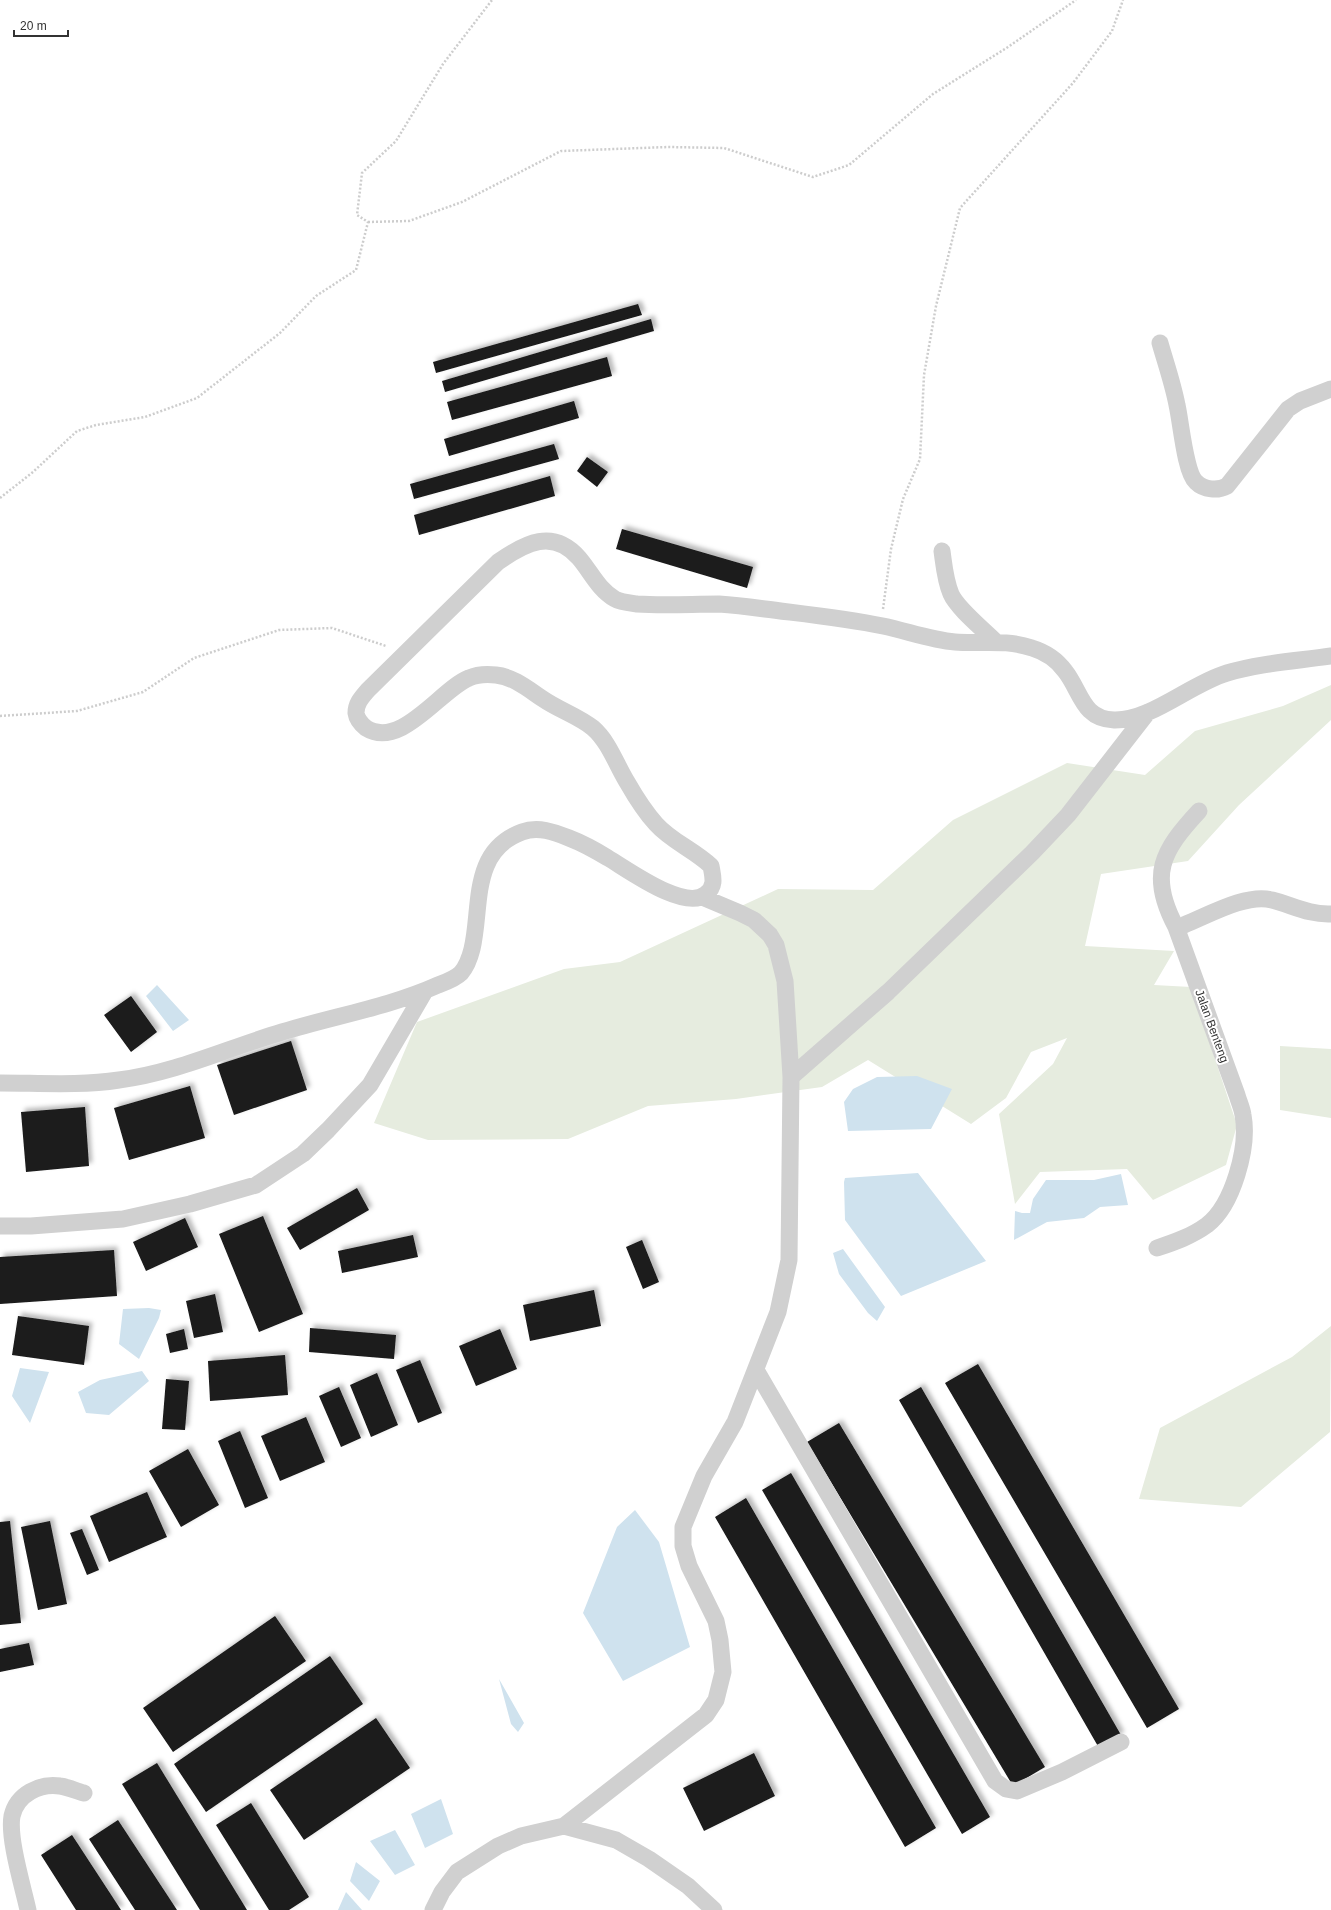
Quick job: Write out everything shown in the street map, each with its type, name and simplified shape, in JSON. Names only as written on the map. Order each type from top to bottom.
[{"type":"street","points":[[1160,343],[1177,404],[1189,470],[1196,483],[1206,488],[1222,489],[1227,486],[1288,409],[1300,401],[1331,389]]},
{"type":"street","points":[[702,897],[709,892],[713,884],[711,866],[692,850],[665,833],[655,823],[627,782],[609,750],[597,733],[581,720],[554,706],[517,682],[506,676],[495,675],[483,674],[469,678],[456,685],[418,717],[399,728],[388,731],[370,730],[362,725],[358,720],[356,713],[359,700],[498,562],[520,546],[547,540],[564,545],[578,556],[601,589],[616,600],[636,604],[729,605],[881,626],[954,642],[994,641],[1016,643],[1047,654],[1059,663],[1077,689],[1083,704],[1095,715],[1113,720],[1128,719],[1149,712],[1205,681],[1226,673],[1255,666],[1331,656]]},
{"type":"street","points":[[942,551],[944,573],[951,594],[960,608],[994,641]]},
{"type":"street","points":[[791,1077],[888,992],[1032,853],[1068,815],[1149,712]]},
{"type":"street","name":"Jalan Benteng","points":[[1157,1248],[1186,1238],[1208,1224],[1226,1202],[1239,1167],[1244,1138],[1243,1116],[1237,1095],[1176,927],[1161,891],[1160,874],[1167,851],[1178,834],[1199,811]]},
{"type":"street","points":[[0,1083],[111,1081],[166,1071],[283,1032],[425,991],[456,977],[465,967],[473,943],[478,894],[486,867],[495,850],[500,844],[522,832],[537,829],[558,833],[594,849],[658,888],[690,898],[702,897],[740,913],[754,920],[770,935],[776,945],[785,982],[791,1077],[789,1260],[778,1312],[756,1370],[734,1422],[704,1476],[683,1527],[683,1546],[689,1566],[716,1621],[720,1640],[723,1672],[716,1700],[706,1715],[564,1826],[521,1836],[498,1846],[457,1872],[442,1892],[433,1910]]},
{"type":"street","points":[[1176,927],[1239,903],[1256,899],[1270,899],[1311,913],[1331,914]]},
{"type":"street","points":[[0,1226],[31,1226],[123,1219],[190,1204],[256,1185],[303,1154],[328,1130],[370,1085],[425,991]]},
{"type":"street","points":[[756,1370],[995,1781],[1006,1789],[1018,1791],[1062,1772],[1121,1742]]},
{"type":"street","points":[[28,1910],[12,1834],[12,1815],[21,1798],[31,1790],[43,1786],[60,1786],[84,1793]]},
{"type":"street","points":[[564,1826],[616,1840],[642,1855],[688,1886],[714,1910]]},
{"type":"path","points":[[492,0],[443,64],[396,141],[362,173],[357,215],[368,222],[409,221],[462,202],[561,151],[668,147],[724,148],[813,177],[848,165],[933,94],[1008,47],[1076,0]]},
{"type":"path","points":[[881,626],[891,549],[903,499],[920,459],[924,375],[936,306],[960,208],[1072,83],[1112,31],[1123,0]]},
{"type":"path","points":[[0,498],[33,472],[77,431],[145,416],[197,398],[280,333],[316,296],[356,270],[368,222]]},
{"type":"path","points":[[0,716],[77,711],[143,692],[194,658],[279,630],[332,628],[385,646],[392,644]]},
{"type":"shaded area","points":[[1331,685],[1331,720],[1239,805],[1188,861],[1101,874],[1085,946],[1174,951],[1154,985],[1191,987],[1237,1125],[1226,1165],[1153,1200],[1127,1169],[1040,1172],[1015,1204],[999,1114],[1053,1064],[1067,1038],[1031,1052],[1006,1098],[971,1124],[868,1060],[822,1087],[736,1099],[648,1106],[568,1139],[428,1140],[374,1123],[417,1022],[564,969],[620,962],[778,889],[873,890],[953,820],[1067,763],[1145,775],[1195,731],[1283,706]]},
{"type":"shaded area","points":[[1280,1046],[1331,1049],[1331,1118],[1280,1110]]},
{"type":"shaded area","points":[[1331,1326],[1330,1432],[1241,1507],[1139,1499],[1160,1428],[1292,1357]]},
{"type":"water","points":[[157,985],[189,1020],[173,1031],[146,996]]},
{"type":"water","points":[[917,1076],[952,1089],[931,1129],[848,1131],[844,1102],[853,1089],[877,1077]]},
{"type":"water","points":[[918,1173],[986,1261],[901,1296],[845,1220],[844,1182],[845,1178]]},
{"type":"water","points":[[1121,1174],[1128,1205],[1100,1207],[1084,1218],[1047,1222],[1014,1240],[1015,1211],[1030,1213],[1033,1199],[1046,1180],[1094,1180]]},
{"type":"water","points":[[843,1249],[885,1307],[877,1321],[868,1313],[839,1274],[833,1253]]},
{"type":"water","points":[[149,1308],[161,1310],[159,1318],[139,1359],[119,1344],[123,1309]]},
{"type":"water","points":[[20,1368],[49,1372],[30,1423],[12,1396]]},
{"type":"water","points":[[142,1371],[149,1381],[109,1415],[86,1413],[78,1392],[100,1380]]},
{"type":"water","points":[[635,1510],[659,1542],[690,1647],[623,1681],[583,1613],[617,1527]]},
{"type":"water","points":[[499,1679],[524,1723],[518,1732],[511,1724]]},
{"type":"water","points":[[441,1799],[453,1834],[425,1848],[411,1814]]},
{"type":"water","points":[[395,1830],[415,1865],[395,1875],[370,1841]]},
{"type":"water","points":[[356,1862],[380,1881],[369,1901],[350,1881]]},
{"type":"water","points":[[346,1892],[362,1910],[338,1910]]},
{"type":"building","points":[[638,304],[642,315],[436,373],[433,362]]},
{"type":"building","points":[[651,319],[654,331],[445,392],[442,381]]},
{"type":"building","points":[[607,357],[612,376],[452,420],[447,402]]},
{"type":"building","points":[[574,401],[579,418],[449,456],[444,439]]},
{"type":"building","points":[[554,444],[559,459],[414,499],[410,484]]},
{"type":"building","points":[[587,457],[608,472],[597,487],[577,471]]},
{"type":"building","points":[[550,476],[555,496],[419,535],[414,515]]},
{"type":"building","points":[[622,529],[753,567],[747,588],[616,549]]},
{"type":"building","points":[[131,996],[157,1032],[131,1052],[104,1015]]},
{"type":"building","points":[[291,1041],[307,1090],[234,1115],[217,1065]]},
{"type":"building","points":[[190,1086],[205,1138],[129,1160],[114,1108]]},
{"type":"building","points":[[85,1107],[89,1166],[26,1172],[21,1112]]},
{"type":"building","points":[[357,1188],[369,1210],[300,1250],[287,1228]]},
{"type":"building","points":[[263,1216],[303,1314],[259,1332],[219,1234]]},
{"type":"building","points":[[185,1218],[198,1247],[146,1271],[133,1242]]},
{"type":"building","points":[[413,1235],[418,1257],[342,1273],[338,1251]]},
{"type":"building","points":[[642,1240],[659,1282],[643,1289],[626,1247]]},
{"type":"building","points":[[114,1250],[117,1296],[0,1304],[0,1257]]},
{"type":"building","points":[[594,1290],[601,1326],[530,1341],[523,1305]]},
{"type":"building","points":[[215,1294],[223,1332],[194,1338],[186,1301]]},
{"type":"building","points":[[18,1316],[89,1326],[84,1365],[12,1355]]},
{"type":"building","points":[[310,1328],[396,1335],[394,1359],[309,1352]]},
{"type":"building","points":[[184,1329],[188,1349],[170,1353],[166,1334]]},
{"type":"building","points":[[500,1329],[517,1369],[476,1386],[459,1346]]},
{"type":"building","points":[[285,1355],[288,1395],[210,1401],[208,1361]]},
{"type":"building","points":[[420,1360],[442,1413],[418,1423],[396,1370]]},
{"type":"building","points":[[978,1364],[1179,1709],[1147,1728],[945,1383]]},
{"type":"building","points":[[377,1373],[398,1425],[371,1437],[350,1385]]},
{"type":"building","points":[[166,1379],[189,1381],[185,1430],[162,1429]]},
{"type":"building","points":[[339,1387],[361,1438],[341,1447],[319,1396]]},
{"type":"building","points":[[921,1387],[1121,1735],[1099,1748],[899,1400]]},
{"type":"building","points":[[306,1417],[325,1462],[280,1481],[261,1436]]},
{"type":"building","points":[[839,1423],[1045,1767],[1013,1786],[807,1442]]},
{"type":"building","points":[[240,1431],[268,1498],[245,1508],[218,1441]]},
{"type":"building","points":[[188,1449],[219,1505],[181,1527],[149,1471]]},
{"type":"building","points":[[791,1473],[990,1817],[962,1834],[762,1490]]},
{"type":"building","points":[[147,1492],[167,1537],[109,1562],[90,1516]]},
{"type":"building","points":[[746,1498],[936,1828],[905,1847],[715,1517]]},
{"type":"building","points":[[10,1521],[21,1623],[0,1625],[0,1522]]},
{"type":"building","points":[[50,1521],[67,1604],[38,1610],[21,1527]]},
{"type":"building","points":[[82,1529],[99,1570],[87,1575],[70,1533]]},
{"type":"building","points":[[275,1616],[306,1661],[173,1752],[143,1708]]},
{"type":"building","points":[[29,1643],[34,1665],[0,1672],[0,1649]]},
{"type":"building","points":[[330,1656],[363,1704],[206,1812],[174,1764]]},
{"type":"building","points":[[376,1718],[410,1768],[304,1840],[270,1790]]},
{"type":"building","points":[[754,1753],[775,1796],[704,1831],[683,1788]]},
{"type":"building","points":[[157,1763],[247,1910],[200,1910],[122,1784]]},
{"type":"building","points":[[251,1803],[309,1897],[289,1910],[269,1910],[216,1825]]},
{"type":"building","points":[[118,1820],[177,1910],[135,1910],[89,1839]]},
{"type":"building","points":[[72,1835],[121,1910],[76,1910],[41,1855]]}]
